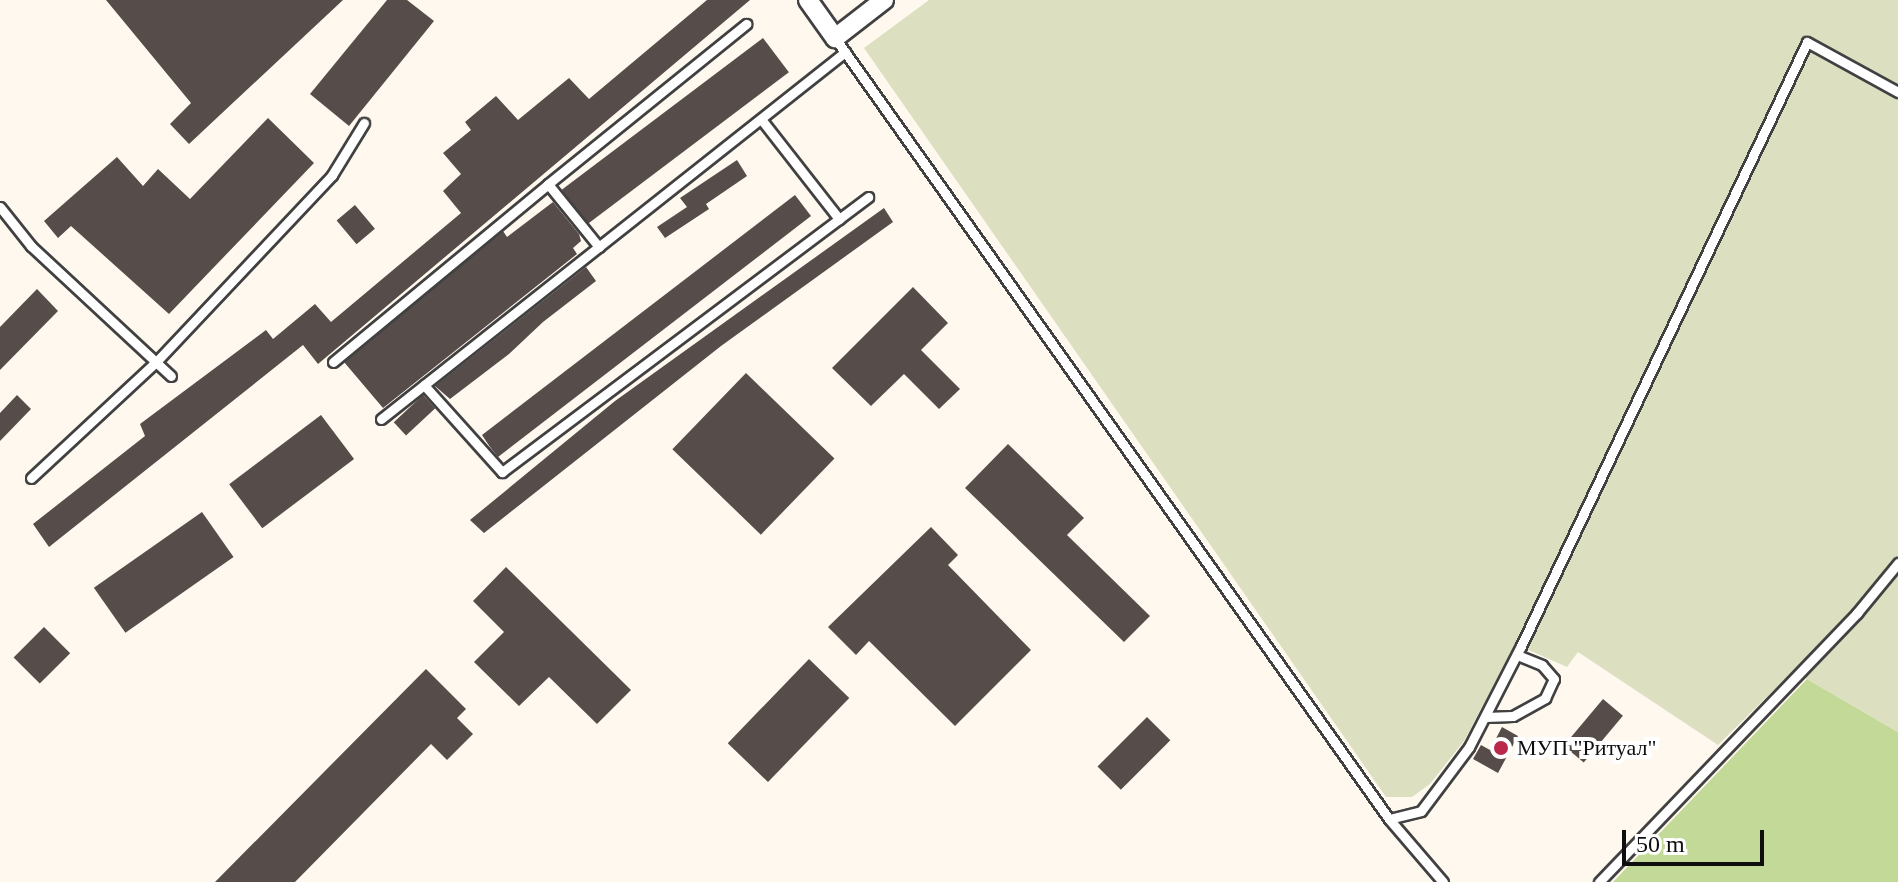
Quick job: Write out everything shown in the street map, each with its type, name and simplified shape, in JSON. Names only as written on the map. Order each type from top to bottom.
[{"type":"street","points":[[808,0],[840,45],[884,0]]},
{"type":"lane","points":[[333,362],[746,24]]},
{"type":"lane","points":[[1389,819],[1421,811],[1469,747],[1517,655],[1807,42],[1898,92]]},
{"type":"lane","points":[[381,419],[761,119],[840,45],[1389,819],[1443,882]]},
{"type":"lane","points":[[761,119],[839,219]]},
{"type":"lane","points":[[31,478],[156,362],[332,175],[364,123]]},
{"type":"lane","points":[[548,184],[599,247]]},
{"type":"lane","points":[[424,385],[502,472],[868,197]]},
{"type":"lane","points":[[0,207],[31,246],[171,376]]},
{"type":"lane","points":[[1599,882],[1857,613],[1898,563]]},
{"type":"lane","points":[[1485,717],[1513,716],[1545,698],[1554,679],[1542,665],[1517,655]]},
{"type":"green space","points":[[929,0],[1898,0],[1898,732],[1793,671],[1718,745],[1578,652],[1567,667],[1515,644],[1464,741],[1430,784],[1412,797],[1386,797],[864,48]]},
{"type":"green space","points":[[1807,679],[1898,732],[1898,882],[1613,882]]},
{"type":"building","points":[[106,0],[343,0],[189,144],[170,124],[191,103]]},
{"type":"building","points":[[387,0],[407,0],[434,21],[349,126],[310,94]]},
{"type":"building","points":[[707,0],[750,0],[318,364],[303,345],[49,547],[33,524],[145,436],[140,424],[266,330],[273,339],[315,304],[331,322],[461,213],[443,191],[461,174],[443,153],[471,130],[465,122],[496,96],[518,120],[569,78],[589,99]]},
{"type":"building","points":[[763,38],[789,72],[588,224],[562,190]]},
{"type":"building","points":[[268,118],[314,163],[169,314],[71,226],[58,238],[44,221],[117,157],[143,186],[158,169],[190,199]]},
{"type":"building","points":[[737,160],[747,176],[706,204],[709,209],[665,238],[657,227],[687,207],[680,198]]},
{"type":"building","points":[[795,195],[811,216],[498,457],[482,435]]},
{"type":"building","points":[[553,202],[579,234],[581,241],[573,248],[577,254],[383,408],[344,362],[503,231],[507,237]]},
{"type":"building","points":[[355,205],[375,229],[357,244],[337,220]]},
{"type":"building","points":[[884,208],[893,222],[721,346],[484,533],[470,520],[615,401]]},
{"type":"building","points":[[586,267],[596,281],[543,322],[509,354],[450,399],[435,386]]},
{"type":"building","points":[[913,287],[948,323],[921,350],[960,389],[939,409],[904,374],[871,406],[832,368]]},
{"type":"building","points":[[37,289],[58,311],[0,370],[0,327]]},
{"type":"building","points":[[746,373],[834,458],[761,535],[672,449]]},
{"type":"building","points":[[17,395],[31,409],[0,441],[0,413]]},
{"type":"building","points":[[423,395],[435,408],[406,435],[394,422]]},
{"type":"building","points":[[321,415],[354,459],[262,528],[229,484]]},
{"type":"building","points":[[1008,444],[1084,518],[1067,535],[1150,616],[1124,642],[965,488]]},
{"type":"building","points":[[202,512],[234,557],[125,633],[94,588]]},
{"type":"building","points":[[931,527],[958,555],[948,565],[1031,650],[955,726],[869,641],[856,655],[828,627]]},
{"type":"building","points":[[506,567],[631,690],[597,724],[549,677],[519,706],[474,662],[504,632],[473,601]]},
{"type":"building","points":[[44,627],[70,653],[40,684],[14,657]]},
{"type":"building","points":[[809,659],[849,698],[768,782],[728,743]]},
{"type":"building","points":[[426,669],[466,709],[457,718],[473,734],[447,760],[431,744],[295,882],[215,882]]},
{"type":"building","points":[[1603,699],[1623,716],[1584,762],[1564,746]]},
{"type":"building","points":[[1147,717],[1170,740],[1121,790],[1098,766]]},
{"type":"building","name":"МУП \"Ритуал\"","points":[[1502,727],[1518,736],[1498,773],[1473,759],[1481,745],[1490,750]]},
{"type":"place","name":"МУП \"Ритуал\"","points":[[1501,748]]}]
